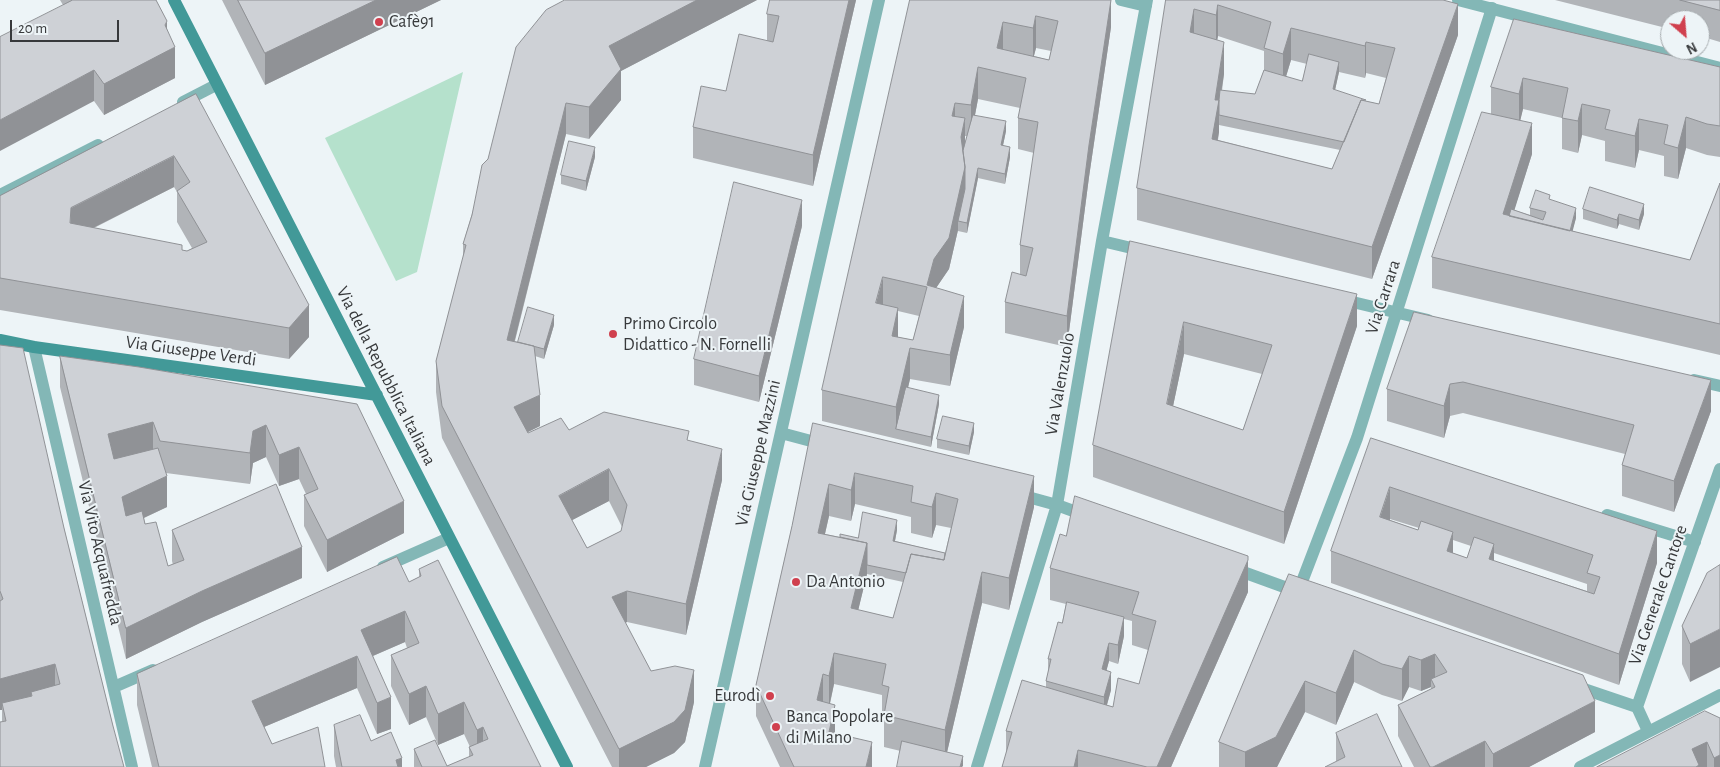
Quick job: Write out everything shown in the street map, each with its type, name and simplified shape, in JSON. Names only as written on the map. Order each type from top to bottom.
[{"type":"street","name":"Via della Repubblica Italiana","points":[[174,0],[567,767]]},
{"type":"street","name":"Via Giuseppe Mazzini","points":[[705,767],[879,0]]},
{"type":"street","points":[[1121,0],[1146,3]]},
{"type":"street","points":[[1458,0],[1484,5],[1720,68]]},
{"type":"street","name":"Via Valenzuolo","points":[[977,767],[1057,505],[1102,241],[1146,3]]},
{"type":"street","name":"Via Carrara","points":[[1224,565],[1303,594],[1361,439],[1484,5]]},
{"type":"street","points":[[173,107],[216,85]]},
{"type":"street","points":[[0,195],[112,138]]},
{"type":"street","points":[[1102,241],[1159,255]]},
{"type":"street","points":[[1330,297],[1444,324]]},
{"type":"street","name":"Via Giuseppe Verdi","points":[[0,340],[34,347],[377,396]]},
{"type":"street","name":"Via Vito Acquafredda","points":[[34,347],[132,767]]},
{"type":"street","points":[[1682,377],[1720,386]]},
{"type":"street","points":[[781,433],[838,448]]},
{"type":"street","name":"Via Generale Cantore","points":[[1637,707],[1720,469]]},
{"type":"street","points":[[1009,492],[1057,505],[1103,522]]},
{"type":"street","points":[[1592,510],[1695,542]]},
{"type":"street","points":[[368,574],[450,538]]},
{"type":"street","points":[[114,687],[168,663]]},
{"type":"street","points":[[1562,682],[1637,707],[1648,731]]},
{"type":"street","points":[[1580,767],[1720,695]]},
{"type":"green space","points":[[463,72],[417,272],[396,281],[325,138]]},
{"type":"building","points":[[73,0],[156,0],[167,21],[165,25],[175,47],[104,84],[94,70],[0,120],[0,37]]},
{"type":"building","points":[[238,0],[376,0],[265,53]]},
{"type":"building","points":[[565,0],[697,0],[609,46],[621,69],[589,107],[566,103],[507,340],[534,346],[540,395],[514,407],[528,433],[561,418],[569,430],[604,412],[689,431],[687,440],[722,449],[686,604],[627,591],[612,597],[651,671],[675,666],[694,670],[685,710],[674,722],[619,749],[442,406],[436,361],[466,245],[463,244],[472,215],[482,165],[488,159],[516,47],[546,10]],"holes":[[[609,469],[627,505],[621,531],[587,548],[559,496]]]},
{"type":"building","points":[[770,0],[849,0],[813,155],[693,127],[701,86],[726,91],[739,34],[773,42],[779,16],[767,14]]},
{"type":"building","points":[[910,0],[1111,0],[1089,145],[1067,316],[1005,302],[1012,272],[1026,276],[1033,248],[1020,245],[1038,122],[1018,118],[1026,78],[978,67],[971,105],[955,103],[952,116],[965,118],[961,137],[965,167],[949,238],[934,259],[927,285],[964,296],[950,355],[910,348],[896,407],[822,390]],"holes":[[[1036,16],[1058,21],[1049,60],[997,48],[1003,22],[1033,28]],[[883,277],[927,287],[913,340],[892,336],[898,308],[876,303]]]},
{"type":"building","points":[[1166,0],[1443,0],[1458,4],[1372,247],[1137,188]],"holes":[[[1218,5],[1271,22],[1264,48],[1283,54],[1291,28],[1365,46],[1366,42],[1395,48],[1379,104],[1361,100],[1332,169],[1212,139],[1219,100],[1215,100],[1224,42],[1190,32],[1194,9],[1216,15]]]},
{"type":"building","points":[[1680,0],[1720,0],[1720,10]]},
{"type":"building","points":[[1514,19],[1660,53],[1660,60],[1690,60],[1720,67],[1720,126],[1686,117],[1678,148],[1664,144],[1668,125],[1639,119],[1635,136],[1605,129],[1610,110],[1582,104],[1578,121],[1562,118],[1568,88],[1523,78],[1519,94],[1491,87]]},
{"type":"building","points":[[1309,54],[1339,62],[1333,89],[1366,100],[1361,100],[1344,142],[1219,115],[1220,90],[1255,94],[1264,70],[1302,81]]},
{"type":"building","points":[[196,94],[309,305],[289,328],[0,278],[0,196]],"holes":[[[174,156],[190,182],[177,191],[207,242],[187,251],[182,250],[182,245],[70,223],[71,208]]]},
{"type":"building","points":[[1482,112],[1532,123],[1503,214],[1690,260],[1720,183],[1720,324],[1432,257]]},
{"type":"building","points":[[973,115],[1006,121],[1001,145],[1010,147],[1005,174],[978,168],[967,223],[958,221],[965,189],[963,151]]},
{"type":"building","points":[[569,141],[595,147],[586,181],[561,175]]},
{"type":"building","points":[[734,182],[802,200],[759,376],[694,359]]},
{"type":"building","points":[[1590,187],[1644,204],[1639,220],[1619,214],[1617,220],[1583,209]]},
{"type":"building","points":[[1536,190],[1550,195],[1549,199],[1576,208],[1570,231],[1509,216],[1511,209],[1543,220],[1546,212],[1530,208]]},
{"type":"building","points":[[1130,241],[1357,294],[1284,512],[1093,445]],"holes":[[[1184,322],[1272,345],[1243,430],[1167,404]]]},
{"type":"building","points":[[528,307],[554,315],[544,349],[518,342]]},
{"type":"building","points":[[1414,312],[1711,380],[1674,481],[1622,465],[1634,425],[1463,382],[1450,384],[1444,406],[1387,389]]},
{"type":"building","points":[[0,345],[23,348],[64,528],[124,767],[0,767],[0,722],[6,721],[2,703],[32,696],[31,692],[60,684],[55,664],[0,679],[0,601],[3,599],[0,591]]},
{"type":"building","points":[[60,356],[139,367],[357,404],[404,501],[327,540],[304,495],[318,489],[299,447],[279,455],[266,425],[253,431],[250,453],[160,441],[153,422],[108,434],[114,459],[158,448],[167,476],[122,497],[126,516],[142,511],[145,524],[156,522],[168,566],[184,560],[172,530],[276,484],[302,547],[202,591],[126,628]]},
{"type":"building","points":[[906,387],[939,395],[931,437],[896,429]]},
{"type":"building","points":[[943,416],[974,423],[969,446],[937,439]]},
{"type":"building","points":[[813,423],[1034,476],[1009,578],[982,572],[945,730],[884,715],[889,687],[882,685],[886,664],[834,653],[829,676],[823,674],[817,700],[835,705],[829,732],[872,742],[866,767],[794,767],[756,685]],"holes":[[[855,473],[913,486],[911,502],[932,507],[936,493],[958,499],[944,560],[911,554],[893,618],[851,608],[867,543],[818,533],[829,484],[851,490]]]},
{"type":"building","points":[[1371,438],[1657,531],[1619,654],[1331,551]],"holes":[[[1390,487],[1593,555],[1587,573],[1600,577],[1594,594],[1489,559],[1494,544],[1474,537],[1467,558],[1447,551],[1453,532],[1421,521],[1418,530],[1380,517]]]},
{"type":"building","points":[[1075,496],[1248,556],[1248,560],[1157,767],[1147,767],[1078,750],[1074,767],[1002,767],[1012,732],[1006,731],[1022,680],[1113,707],[1118,678],[1139,684],[1156,621],[1132,614],[1139,592],[1050,568],[1060,534],[1066,536]]},
{"type":"building","points":[[863,512],[897,520],[893,541],[945,553],[944,560],[911,554],[906,573],[867,565],[867,543],[840,537],[840,534],[858,538]]},
{"type":"building","points":[[397,557],[409,582],[421,576],[419,569],[438,560],[541,767],[422,767],[414,749],[435,740],[447,766],[473,755],[469,747],[488,739],[483,727],[477,730],[464,702],[438,714],[426,686],[409,694],[391,655],[419,643],[405,611],[361,630],[391,697],[377,703],[357,656],[252,701],[272,744],[318,727],[325,767],[159,767],[137,674]]},
{"type":"building","points":[[1720,565],[1720,629],[1690,644],[1682,626],[1707,573]]},
{"type":"building","points":[[1289,574],[1583,675],[1595,701],[1493,754],[1485,741],[1430,767],[1398,705],[1435,687],[1431,679],[1447,672],[1435,654],[1421,660],[1409,656],[1402,669],[1382,664],[1354,650],[1336,693],[1305,681],[1276,737],[1245,752],[1219,742]]},
{"type":"building","points":[[1067,602],[1124,617],[1118,645],[1109,643],[1102,669],[1111,672],[1104,697],[1046,681],[1051,659],[1048,659],[1058,622],[1062,623]]},
{"type":"building","points":[[1705,711],[1720,718],[1720,755],[1714,758],[1707,742],[1692,749],[1699,765],[1696,767],[1597,767]]},
{"type":"building","points":[[1377,714],[1402,767],[1325,767],[1345,757],[1336,733]]},
{"type":"building","points":[[360,715],[371,741],[391,732],[402,758],[396,760],[398,767],[342,767],[334,725]]},
{"type":"building","points":[[902,741],[963,756],[960,767],[897,767]]},
{"type":"place","name":"Cafè91","points":[[379,22]]},
{"type":"place","name":"Primo Circolo Didattico - N. Fornelli","points":[[613,334]]},
{"type":"place","name":"Da Antonio","points":[[796,582]]},
{"type":"place","name":"Eurodì","points":[[770,696]]},
{"type":"place","name":"Banca Popolare di Milano","points":[[776,727]]}]
